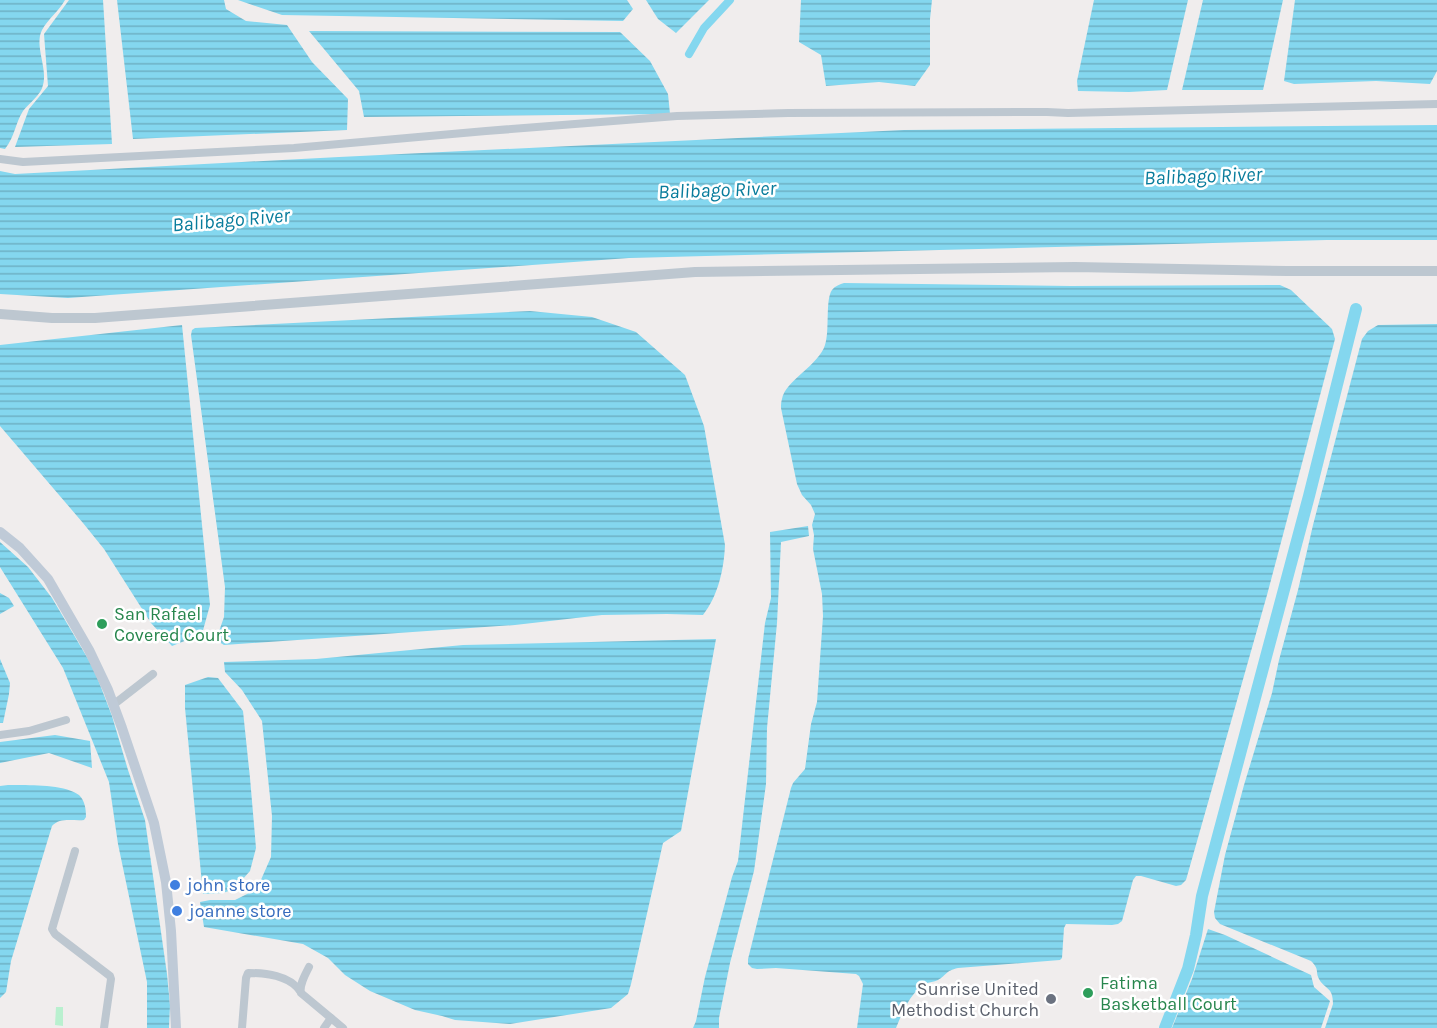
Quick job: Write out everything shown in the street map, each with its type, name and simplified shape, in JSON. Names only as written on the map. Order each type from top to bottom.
[{"type":"main road","points":[[0,532],[20,548],[48,579],[89,650],[113,705],[154,823],[166,882],[176,1028]]},
{"type":"street","points":[[0,159],[23,162],[294,148],[677,116],[788,113],[1068,113],[1437,105]]},
{"type":"street","points":[[0,314],[52,318],[95,318],[695,272],[1075,267],[1437,271]]},
{"type":"street","points":[[113,705],[153,674]]},
{"type":"street","points":[[0,735],[29,731],[66,720]]},
{"type":"street","points":[[75,852],[52,929],[55,934],[110,976],[104,1028]]},
{"type":"street","points":[[300,991],[309,968]]},
{"type":"street","points":[[242,1028],[248,973],[282,978],[292,982],[301,993],[343,1028]]},
{"type":"street","points":[[324,1028],[331,1018]]},
{"type":"green space","points":[[56,1007],[63,1007],[63,1026],[55,1025]]},
{"type":"water","points":[[0,0],[65,0],[44,26],[40,36],[44,72],[42,89],[23,111],[5,149],[0,148]]},
{"type":"water","points":[[69,0],[103,0],[112,144],[15,147],[29,109],[48,86],[44,34]]},
{"type":"water","points":[[117,0],[224,0],[226,9],[246,21],[287,25],[312,62],[348,99],[347,130],[133,139]]},
{"type":"water","points":[[238,0],[627,0],[633,9],[623,21],[282,15]]},
{"type":"water","points":[[646,0],[709,0],[676,33],[658,19]]},
{"type":"water","points":[[801,0],[932,0],[930,65],[915,86],[879,82],[826,86],[821,55],[799,42]]},
{"type":"water","points":[[1094,0],[1188,0],[1167,90],[1078,91],[1077,81]]},
{"type":"water","points":[[1203,0],[1283,0],[1263,90],[1182,90]]},
{"type":"water","points":[[1295,0],[1437,0],[1437,71],[1430,84],[1376,81],[1294,84],[1284,81]]},
{"type":"water","points":[[309,31],[620,32],[650,61],[668,94],[670,114],[364,117],[359,91]]},
{"type":"water","name":"Balibago River","points":[[1437,125],[1437,240],[1327,240],[629,258],[68,298],[0,294],[0,171],[15,174],[904,130]]},
{"type":"water","points":[[844,283],[1071,286],[1280,285],[1291,290],[1332,329],[1335,339],[1267,595],[1186,880],[1176,886],[1136,876],[1122,921],[1112,925],[1066,924],[1060,960],[951,970],[938,980],[925,984],[915,993],[896,1028],[857,1028],[863,984],[856,974],[776,968],[757,969],[748,964],[791,788],[805,769],[811,724],[817,702],[823,616],[822,594],[813,549],[812,525],[815,514],[797,484],[781,402],[784,392],[822,352],[826,339],[830,295],[835,287]]},
{"type":"water","points":[[530,311],[592,317],[636,332],[685,375],[704,426],[725,545],[719,582],[713,599],[703,615],[602,615],[515,625],[224,645],[216,640],[224,617],[225,587],[192,330],[195,328]]},
{"type":"water","points":[[1437,324],[1437,1028],[1325,1028],[1333,998],[1319,979],[1314,964],[1220,924],[1214,912],[1225,855],[1272,693],[1362,339],[1368,331],[1378,325]]},
{"type":"water","points":[[182,325],[210,605],[202,634],[172,646],[151,623],[104,549],[0,426],[0,345]]},
{"type":"water","points":[[808,526],[809,536],[781,542],[777,623],[767,728],[766,784],[754,871],[730,963],[719,1028],[693,1028],[738,861],[765,623],[771,598],[770,532]]},
{"type":"water","points":[[0,542],[28,567],[52,598],[94,669],[112,716],[145,820],[167,974],[170,1005],[169,1028],[147,1028],[147,982],[118,844],[109,782],[63,668],[0,567]]},
{"type":"water","points":[[0,593],[9,598],[14,606],[0,614]]},
{"type":"water","points":[[716,639],[681,831],[663,843],[628,994],[611,1008],[510,1024],[455,1020],[415,1010],[370,991],[345,975],[328,958],[303,944],[204,927],[200,902],[235,900],[249,893],[260,882],[271,857],[272,816],[262,721],[242,690],[225,672],[224,662],[316,659],[463,645]]},
{"type":"water","points":[[0,659],[10,683],[3,723],[0,723]]},
{"type":"water","points":[[208,677],[218,678],[243,711],[256,848],[250,871],[234,889],[223,893],[203,894],[185,708],[185,685]]},
{"type":"water","points":[[55,735],[90,741],[92,768],[49,753],[0,763],[0,742]]},
{"type":"water","points":[[0,786],[45,786],[73,791],[83,800],[86,817],[84,820],[59,821],[52,826],[11,961],[6,992],[0,998]]},
{"type":"water","points":[[1208,929],[1311,975],[1314,987],[1330,1001],[1321,1028],[1172,1028],[1192,979]]},
{"type":"waterway","points":[[689,54],[704,28],[730,0]]},
{"type":"waterway","points":[[1165,1028],[1188,969],[1202,896],[1309,496],[1356,309]]},
{"type":"place","name":"San Rafael Covered Court","points":[[102,624]]},
{"type":"place","name":"john store","points":[[175,885]]},
{"type":"place","name":"joanne store","points":[[177,911]]},
{"type":"place","name":"Fatima Basketball Court","points":[[1088,993]]},
{"type":"place","name":"Sunrise United Methodist Church","points":[[1051,999]]}]
